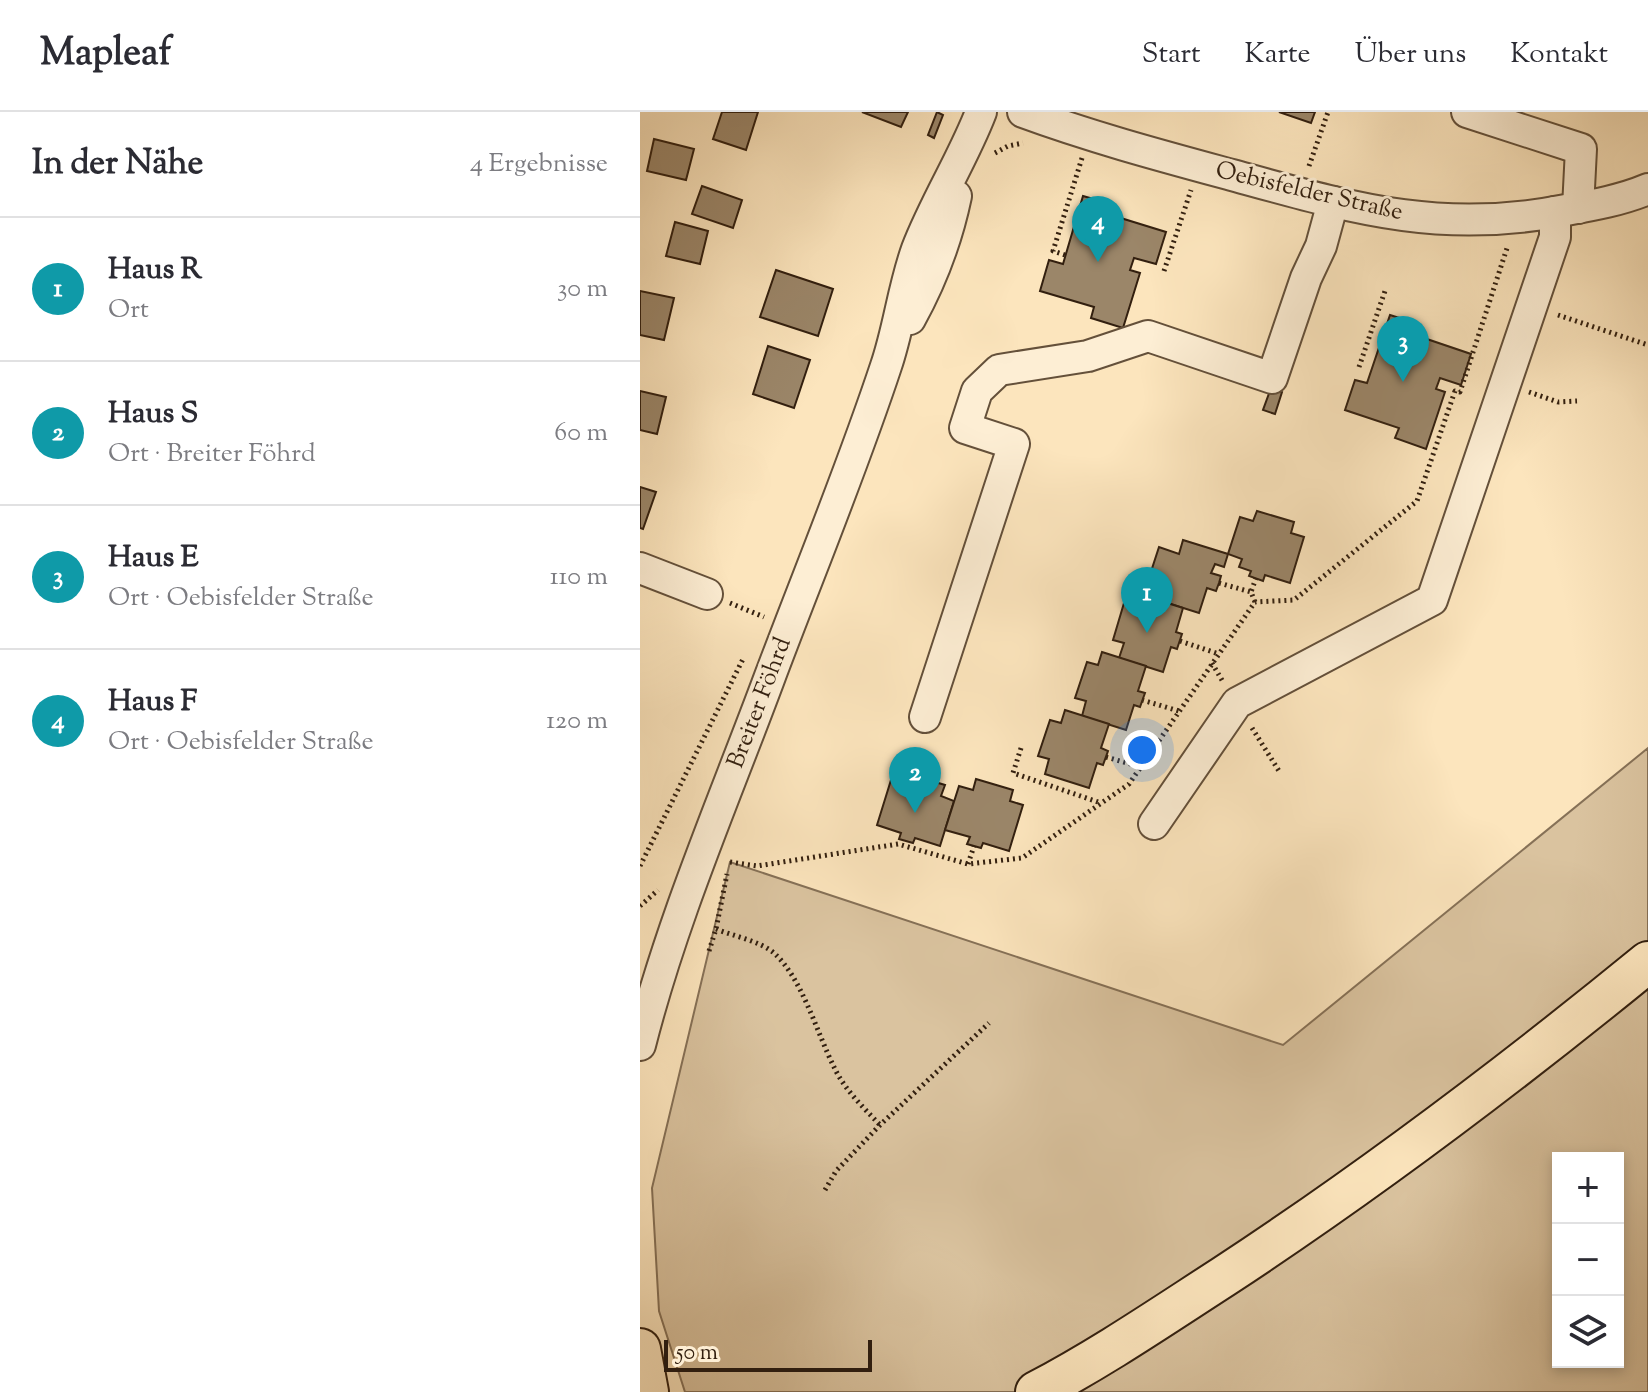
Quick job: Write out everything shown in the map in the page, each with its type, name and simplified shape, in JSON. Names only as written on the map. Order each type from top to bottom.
[{"type":"main road","points":[[1036,1392],[1088,1365],[1276,1242],[1449,1121],[1648,962]]},
{"type":"main road","points":[[640,1349],[648,1392]]},
{"type":"street","name":"Breiter Föhrd","points":[[640,1045],[647,991],[760,705],[887,364],[921,299],[978,157],[981,112]]},
{"type":"street","name":"Oebisfelder Straße","points":[[1023,112],[1199,166],[1333,202],[1399,215],[1462,222],[1563,219],[1648,189]]},
{"type":"street","points":[[1154,824],[1237,703],[1432,600],[1563,219],[1581,149],[1467,112]]},
{"type":"street","points":[[925,717],[1014,444],[965,428],[977,391],[999,370],[1088,356],[1148,336],[1272,378],[1306,278],[1321,246],[1333,202]]},
{"type":"street","points":[[640,568],[707,594]]},
{"type":"path","points":[[1307,171],[1328,112]]},
{"type":"path","points":[[978,157],[1018,143],[1028,144]]},
{"type":"path","points":[[1065,255],[1053,251],[1082,157],[1094,161]]},
{"type":"path","points":[[1178,184],[1205,189]]},
{"type":"path","points":[[1164,271],[1192,187]]},
{"type":"path","points":[[1496,243],[1509,242],[1563,219]]},
{"type":"path","points":[[1255,602],[1294,600],[1417,501],[1455,391],[1460,392],[1509,242]]},
{"type":"path","points":[[1359,367],[1386,288]]},
{"type":"path","points":[[1531,306],[1648,345]]},
{"type":"path","points":[[1558,402],[1577,401]]},
{"type":"path","points":[[1255,602],[1251,592],[1256,578]]},
{"type":"path","points":[[1219,583],[1251,592]]},
{"type":"path","points":[[730,862],[757,866],[905,843],[968,864],[1022,858],[1129,784],[1255,602]]},
{"type":"path","points":[[1180,641],[1219,654]]},
{"type":"path","points":[[1142,700],[1179,711]]},
{"type":"path","points":[[1021,748],[1013,773],[1102,803]]},
{"type":"path","points":[[1106,757],[1141,767]]},
{"type":"path","points":[[968,864],[974,846]]},
{"type":"path","points":[[709,951],[735,848]]},
{"type":"path","points":[[716,929],[772,951],[786,967],[799,987],[835,1070],[880,1125]]},
{"type":"path","points":[[825,1190],[836,1171],[880,1125],[989,1023]]},
{"type":"shaded area","points":[[1648,748],[1648,1392],[685,1392],[659,1311],[652,1188],[730,862],[1283,1045]]},
{"type":"building","points":[[722,112],[758,112],[746,150],[713,139]]},
{"type":"building","points":[[862,112],[908,112],[901,127]]},
{"type":"building","points":[[937,112],[943,115],[934,138],[928,135]]},
{"type":"building","points":[[1279,112],[1315,112],[1311,123]]},
{"type":"building","points":[[654,139],[694,149],[686,180],[647,171]]},
{"type":"building","points":[[702,186],[742,200],[733,228],[692,214]]},
{"type":"building","points":[[1083,196],[1114,205],[1111,215],[1166,232],[1156,264],[1134,258],[1130,270],[1140,273],[1123,328],[1091,318],[1094,307],[1040,291],[1049,260],[1063,264]]},
{"type":"building","points":[[675,222],[708,231],[700,264],[666,256]]},
{"type":"building","points":[[776,270],[833,289],[818,336],[760,317]]},
{"type":"building","points":[[640,291],[674,298],[664,340],[640,335]]},
{"type":"building","points":[[1390,315],[1421,325],[1418,336],[1471,354],[1461,385],[1440,378],[1436,389],[1445,392],[1426,449],[1395,438],[1399,428],[1345,410],[1355,380],[1367,383]]},
{"type":"building","points":[[768,346],[810,360],[794,408],[753,394]]},
{"type":"building","points":[[1271,388],[1282,392],[1275,414],[1263,410]]},
{"type":"building","points":[[640,391],[666,397],[657,434],[640,430]]},
{"type":"building","points":[[640,487],[656,492],[643,529],[640,528]]},
{"type":"building","points":[[1257,511],[1294,522],[1291,533],[1304,537],[1290,583],[1265,575],[1263,581],[1249,576],[1251,571],[1239,567],[1242,559],[1228,554],[1240,517],[1253,521]]},
{"type":"building","points":[[1183,540],[1228,554],[1224,567],[1215,564],[1211,573],[1221,576],[1219,583],[1216,591],[1207,588],[1199,613],[1155,599],[1158,588],[1147,584],[1159,547],[1179,554]]},
{"type":"building","points":[[1139,594],[1183,608],[1176,632],[1182,634],[1177,649],[1171,647],[1163,672],[1119,658],[1124,643],[1113,640],[1124,603],[1135,607]]},
{"type":"building","points":[[1102,652],[1146,666],[1138,691],[1145,693],[1140,707],[1134,705],[1126,730],[1082,716],[1086,701],[1075,698],[1087,662],[1098,665]]},
{"type":"building","points":[[1065,710],[1109,724],[1101,748],[1108,751],[1103,765],[1097,763],[1089,788],[1045,774],[1049,759],[1038,756],[1050,720],[1061,723]]},
{"type":"building","points":[[908,774],[945,785],[941,796],[954,801],[940,846],[915,838],[913,843],[899,839],[901,833],[877,825],[891,780],[905,784]]},
{"type":"building","points":[[976,779],[1013,790],[1010,801],[1023,805],[1009,851],[983,843],[981,848],[967,844],[970,837],[945,830],[959,786],[973,790]]},
{"type":"place","name":"Haus F","points":[[1098,262]]},
{"type":"place","name":"Haus E","points":[[1403,382]]},
{"type":"place","name":"Haus R","points":[[1147,633]]},
{"type":"place","name":"Haus S","points":[[915,813]]}]
